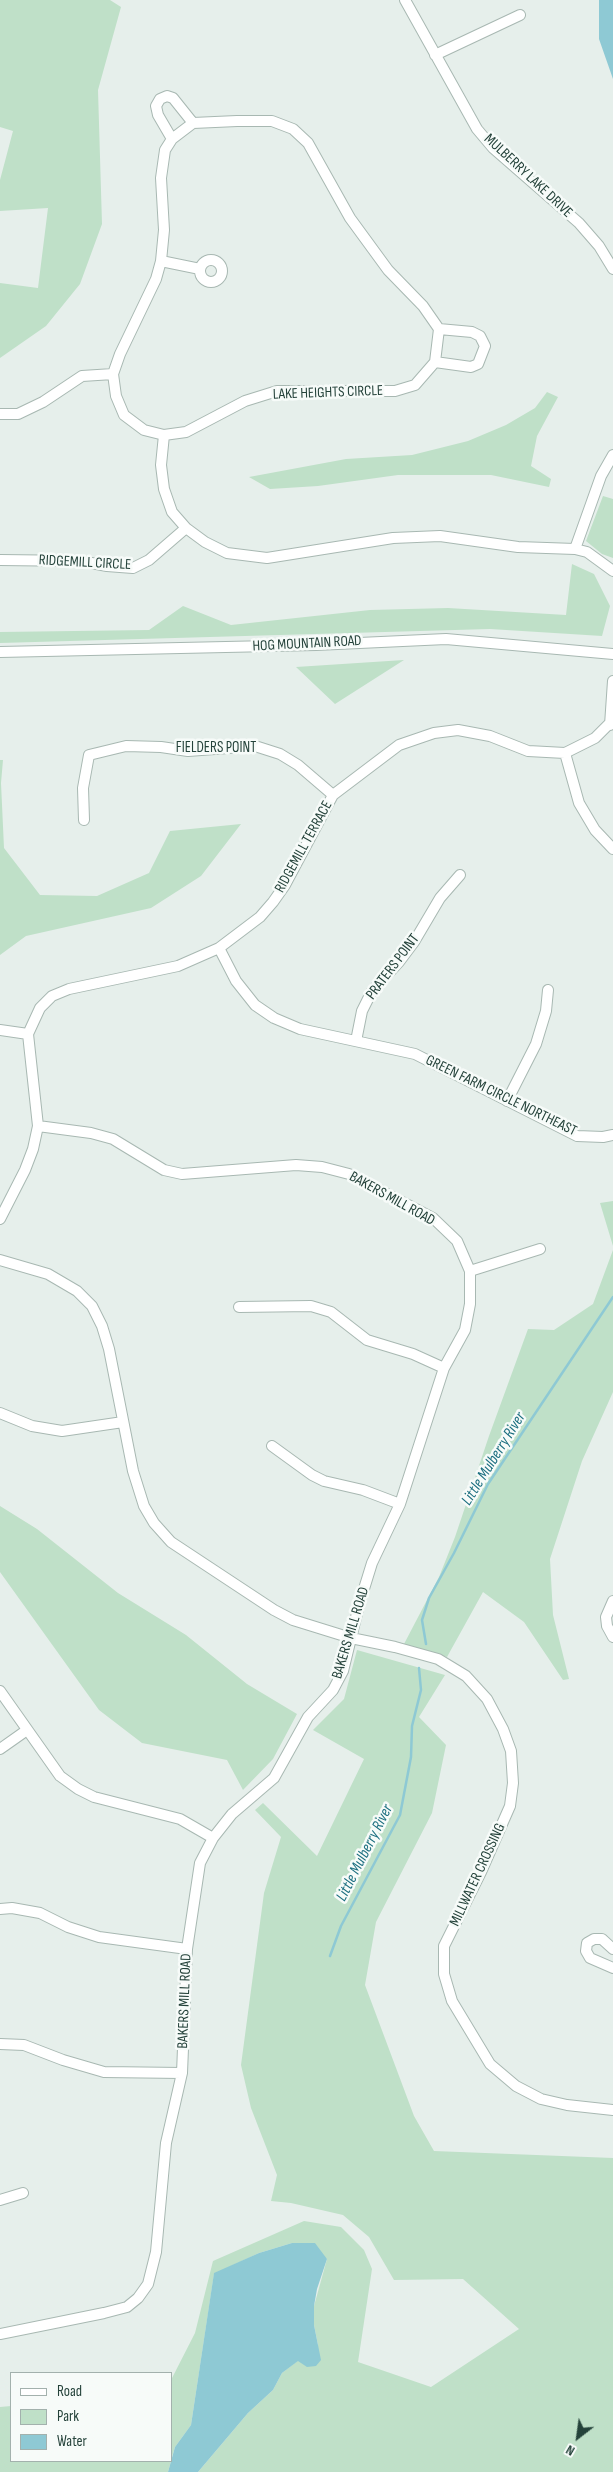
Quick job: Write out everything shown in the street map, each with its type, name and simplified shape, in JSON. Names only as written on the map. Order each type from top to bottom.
[{"type":"street","name":"MULBERRY LAKE DRIVE","points":[[405,0],[477,130],[493,148],[579,224],[599,246],[613,269]]},
{"type":"street","points":[[435,55],[520,15]]},
{"type":"street","points":[[193,123],[173,98],[167,96],[160,99],[156,106],[158,115],[172,139],[193,123],[272,121],[293,128],[308,143],[350,218],[388,270],[423,306],[439,329],[435,362],[471,367],[478,364],[485,346],[480,336],[472,332],[439,329]]},
{"type":"street","name":"LAKE HEIGHTS CIRCLE","points":[[172,139],[165,150],[161,178],[164,230],[161,261],[156,279],[120,354],[113,374],[116,396],[124,415],[144,430],[164,435],[186,432],[245,401],[277,391],[395,391],[415,385],[435,362]]},
{"type":"street","points":[[161,261],[200,269]]},
{"type":"street","points":[[0,414],[18,414],[43,402],[82,376],[113,374]]},
{"type":"street","points":[[164,435],[161,465],[164,489],[172,512],[186,528],[205,542],[227,554],[267,558],[393,538],[430,536],[518,547],[575,549],[587,552],[612,569]]},
{"type":"street","points":[[575,549],[601,476],[613,455]]},
{"type":"street","name":"RIDGEMILL CIRCLE","points":[[0,560],[81,561],[133,568],[149,560],[186,528]]},
{"type":"street","name":"HOG MOUNTAIN ROAD","points":[[0,652],[316,645],[446,639],[613,654]]},
{"type":"street","points":[[613,680],[612,722],[595,738],[566,753],[579,803],[595,830],[613,849]]},
{"type":"street","name":"RIDGEMILL TERRACE","points":[[28,1034],[40,1008],[52,996],[69,989],[178,966],[219,948],[260,917],[285,885],[333,795],[399,745],[434,733],[458,730],[490,736],[528,751],[566,753]]},
{"type":"street","name":"FIELDERS POINT","points":[[84,820],[83,788],[89,755],[126,746],[161,747],[188,751],[255,746],[280,754],[298,765],[333,795]]},
{"type":"street","name":"PRATERS POINT","points":[[356,1041],[362,1011],[372,991],[399,962],[414,942],[440,898],[460,875]]},
{"type":"street","name":"GREEN FARM CIRCLE NORTHEAST","points":[[219,948],[236,981],[256,1005],[274,1018],[300,1029],[415,1054],[577,1136],[603,1137],[613,1135]]},
{"type":"street","points":[[507,1101],[536,1044],[546,1011],[548,990]]},
{"type":"street","points":[[0,1030],[28,1034],[38,1126],[33,1149],[25,1170],[0,1219]]},
{"type":"street","name":"BAKERS MILL ROAD","points":[[0,2334],[104,2314],[128,2307],[148,2284],[157,2244],[166,2143],[182,2073],[186,1949],[200,1863],[213,1838],[232,1814],[274,1778],[308,1718],[333,1690],[343,1671],[358,1605],[372,1563],[400,1504],[444,1368],[465,1330],[470,1304],[470,1271],[457,1241],[433,1218],[348,1174],[322,1167],[296,1165],[204,1174],[182,1174],[164,1170],[113,1139],[91,1133],[38,1126]]},
{"type":"street","points":[[470,1271],[540,1249]]},
{"type":"street","name":"MILLWATER CROSSING","points":[[0,1260],[48,1274],[77,1291],[92,1306],[102,1326],[109,1349],[133,1471],[144,1506],[154,1524],[171,1542],[292,1620],[351,1638],[438,1659],[466,1676],[487,1699],[503,1729],[511,1751],[513,1783],[510,1806],[481,1872],[444,1946],[444,1974],[452,2001],[490,2064],[516,2086],[541,2099],[567,2105],[613,2110]]},
{"type":"street","points":[[239,1307],[311,1306],[331,1312],[368,1340],[413,1354],[444,1368]]},
{"type":"street","points":[[0,1414],[32,1426],[62,1431],[123,1422]]},
{"type":"street","points":[[272,1446],[312,1475],[324,1481],[363,1490],[400,1504]]},
{"type":"street","points":[[613,1601],[606,1617],[607,1626],[613,1637]]},
{"type":"street","points":[[0,1691],[60,1776],[78,1789],[94,1797],[180,1819],[213,1838]]},
{"type":"street","points":[[0,1748],[27,1730]]},
{"type":"street","points":[[0,1909],[12,1908],[40,1913],[68,1927],[99,1937],[186,1949]]},
{"type":"street","points":[[613,1949],[602,1939],[594,1938],[587,1944],[586,1951],[590,1958],[613,1968]]},
{"type":"street","points":[[0,2044],[24,2045],[62,2060],[104,2072],[182,2073]]},
{"type":"street","points":[[0,2200],[23,2194]]},
{"type":"green space","points":[[0,0],[110,0],[121,7],[98,90],[102,224],[80,284],[46,326],[0,358],[0,283],[38,288],[48,208],[0,211],[0,180],[13,131],[0,127]]},
{"type":"green space","points":[[547,392],[558,397],[537,436],[531,466],[551,479],[549,487],[491,475],[398,475],[318,486],[270,489],[249,477],[346,459],[412,455],[468,441],[506,425],[535,408]]},
{"type":"green space","points":[[603,496],[613,499],[613,558],[602,554],[586,541]]},
{"type":"green space","points":[[572,564],[594,574],[610,606],[602,636],[490,629],[0,643],[0,632],[149,630],[183,606],[231,625],[370,610],[448,608],[566,615]]},
{"type":"green space","points":[[404,660],[335,704],[296,667]]},
{"type":"green space","points":[[0,760],[3,760],[1,783],[4,848],[40,895],[97,896],[149,873],[170,831],[241,824],[201,876],[151,908],[26,936],[0,955]]},
{"type":"green space","points":[[613,1201],[613,1246],[600,1203]]},
{"type":"green space","points":[[613,1250],[613,1392],[582,1461],[550,1559],[553,1615],[569,1679],[563,1680],[524,1622],[483,1592],[447,1657],[404,1644],[439,1577],[455,1537],[528,1329],[554,1330],[593,1304]]},
{"type":"green space","points":[[0,1506],[37,1529],[118,1593],[186,1635],[247,1684],[297,1714],[273,1759],[243,1790],[227,1760],[142,1743],[99,1710],[0,1572]]},
{"type":"green space","points":[[357,1650],[445,1675],[419,1717],[446,1745],[432,1813],[376,1922],[365,1985],[414,2116],[434,2151],[613,2158],[613,2472],[198,2472],[248,2413],[273,2390],[282,2373],[318,2345],[314,2325],[314,2306],[327,2259],[292,2243],[259,2253],[214,2274],[191,2425],[175,2447],[172,2457],[172,2378],[195,2333],[213,2261],[304,2221],[341,2227],[364,2250],[372,2269],[358,2362],[431,2387],[519,2329],[463,2279],[394,2280],[369,2237],[343,2215],[291,2203],[271,2201],[277,2175],[251,2108],[241,2065],[264,1893],[281,1837],[255,1810],[263,1803],[317,1856],[364,1759],[313,1730],[344,1699]]},
{"type":"green space","points":[[10,2406],[10,2462],[171,2462],[168,2472],[0,2472],[0,2407]]},
{"type":"water","points":[[599,0],[613,0],[613,79],[599,39]]},
{"type":"water","points":[[292,2243],[315,2243],[327,2259],[317,2289],[314,2306],[314,2325],[321,2360],[316,2366],[307,2367],[298,2361],[282,2373],[273,2390],[248,2413],[198,2472],[168,2472],[175,2447],[191,2425],[214,2273],[259,2253]]},
{"type":"waterway","name":"Little Mulberry River","points":[[426,1644],[422,1620],[429,1598],[454,1553],[488,1484],[613,1297]]},
{"type":"waterway","name":"Little Mulberry River","points":[[330,1956],[341,1926],[400,1815],[411,1757],[412,1726],[421,1690],[419,1668]]}]
